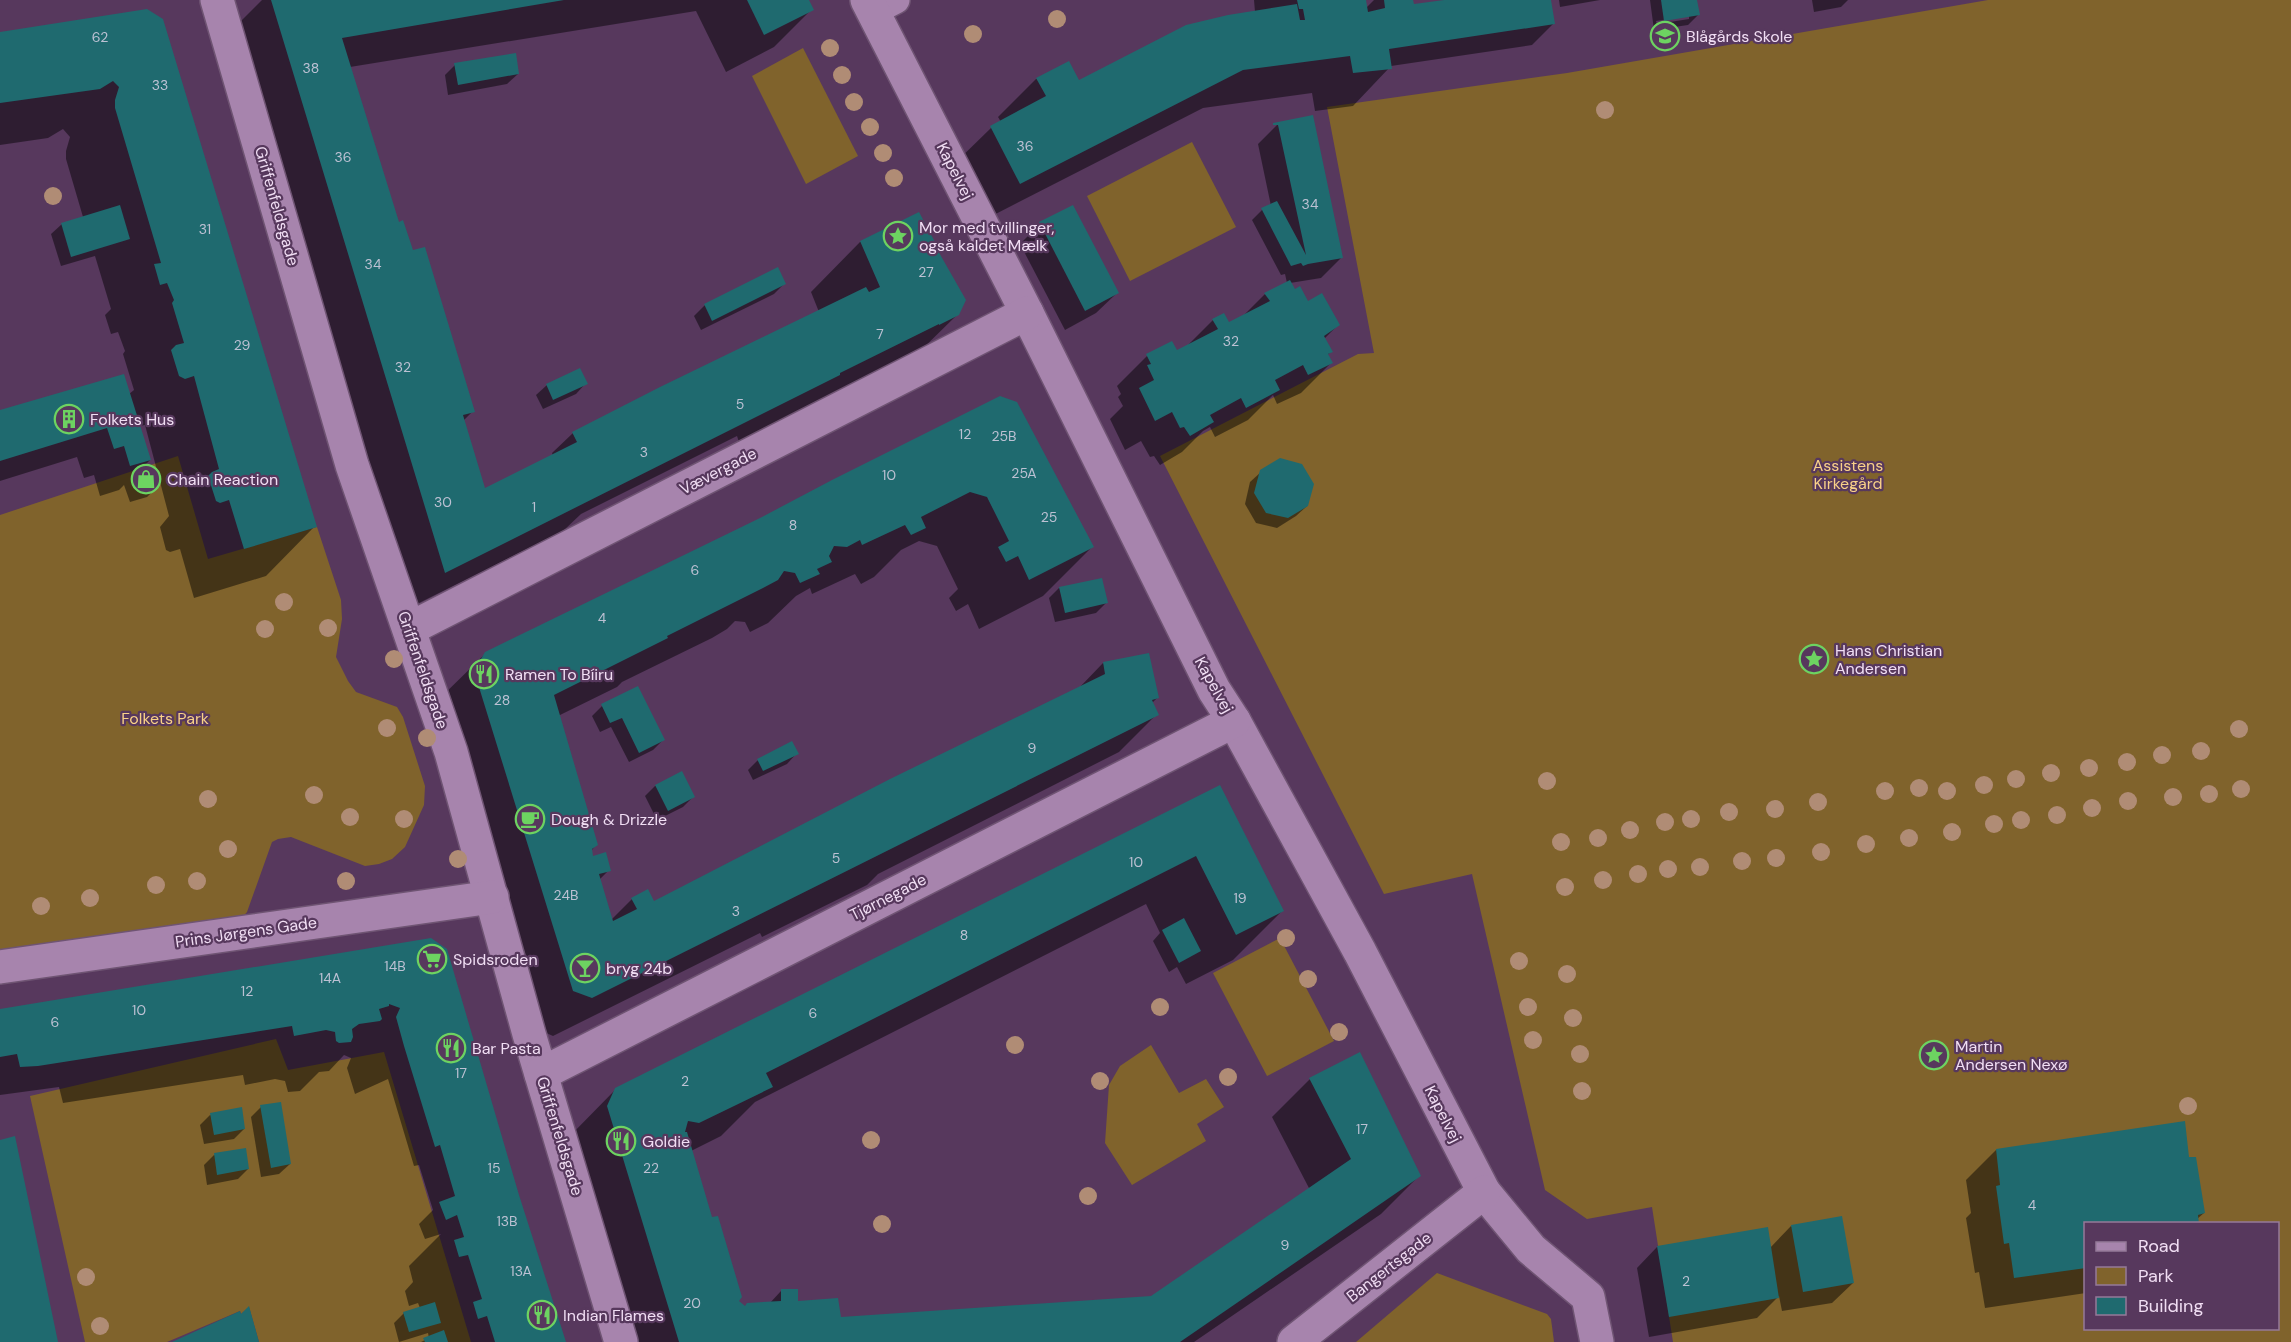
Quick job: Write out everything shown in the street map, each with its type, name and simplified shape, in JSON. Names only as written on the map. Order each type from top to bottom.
[{"type":"street","name":"Griffenfeldsgade","points":[[217,0],[352,465],[451,752],[541,1074],[621,1342]]},
{"type":"street","name":"Kapelvej","points":[[878,4],[1027,313],[1215,690],[1360,952],[1484,1192],[1531,1249],[1588,1297],[1597,1342]]},
{"type":"street","name":"Vævergade","points":[[409,629],[1027,313]]},
{"type":"street","name":"Tjørnegade","points":[[541,1074],[1234,721]]},
{"type":"street","name":"Prins Jørgens Gade","points":[[0,967],[492,897]]},
{"type":"street","name":"Bangertsgade","points":[[1294,1342],[1484,1192]]},
{"type":"green space","name":"Assistens Kirkegård","points":[[1988,0],[2291,0],[2291,1342],[1673,1342],[1652,1207],[1587,1219],[1545,1190],[1472,874],[1384,894],[1160,456],[1358,354],[1374,353],[1327,107],[1567,73]]},
{"type":"green space","points":[[803,48],[858,156],[806,184],[752,76]]},
{"type":"green space","points":[[1192,142],[1236,227],[1130,281],[1087,196]]},
{"type":"green space","name":"Folkets Park","points":[[178,456],[208,559],[317,527],[341,600],[342,619],[336,657],[356,692],[397,707],[403,717],[425,786],[424,805],[405,847],[392,859],[379,864],[365,866],[291,837],[272,842],[247,912],[242,918],[0,951],[0,515]]},
{"type":"green space","points":[[1280,938],[1334,1041],[1267,1076],[1213,973]]},
{"type":"green space","points":[[276,1039],[288,1070],[384,1052],[471,1342],[259,1342],[249,1307],[241,1314],[240,1311],[167,1342],[85,1342],[30,1096]]},
{"type":"green space","points":[[1151,1045],[1179,1093],[1206,1079],[1224,1107],[1197,1124],[1206,1141],[1132,1185],[1105,1143],[1109,1085],[1120,1066]]},
{"type":"green space","points":[[1437,1273],[1547,1314],[1551,1319],[1554,1342],[1356,1342]]},
{"type":"building","points":[[271,0],[564,0],[342,38],[399,222],[403,220],[413,250],[425,247],[475,412],[463,415],[485,488],[577,442],[572,432],[660,387],[866,287],[869,292],[880,287],[860,241],[919,212],[966,300],[959,315],[445,573]]},
{"type":"building","points":[[747,0],[809,0],[814,10],[764,35]]},
{"type":"building","points":[[1297,0],[1366,0],[1368,12],[1385,8],[1384,0],[1413,0],[1414,4],[1444,0],[1551,0],[1555,24],[1389,49],[1392,69],[1353,73],[1350,56],[1243,70],[1020,184],[990,126],[1046,96],[1036,78],[1069,61],[1079,80],[1186,25],[1228,15],[1297,4],[1300,20],[1305,20],[1303,9],[1299,9]]},
{"type":"building","points":[[1661,0],[1697,0],[1700,15],[1664,21]]},
{"type":"building","points":[[147,9],[163,19],[317,527],[244,549],[229,500],[220,503],[216,501],[208,476],[219,469],[194,376],[185,379],[179,376],[171,350],[176,345],[184,343],[172,303],[174,300],[167,283],[160,285],[154,264],[161,263],[115,108],[119,87],[113,81],[100,89],[0,103],[0,32]]},
{"type":"building","points":[[516,53],[519,74],[458,85],[454,63]]},
{"type":"building","points":[[1313,115],[1343,258],[1303,266],[1301,263],[1291,266],[1261,208],[1277,201],[1306,255],[1278,125],[1273,125],[1273,123]]},
{"type":"building","points":[[120,205],[130,239],[71,257],[61,223]]},
{"type":"building","points":[[1073,205],[1119,293],[1085,311],[1039,222]]},
{"type":"building","points":[[778,267],[786,284],[712,321],[704,304]]},
{"type":"building","points":[[1290,280],[1295,289],[1300,286],[1308,301],[1322,293],[1340,325],[1324,336],[1333,352],[1328,354],[1333,363],[1308,375],[1303,365],[1275,380],[1280,390],[1246,408],[1241,398],[1210,415],[1214,422],[1190,436],[1184,427],[1180,428],[1172,412],[1155,421],[1139,388],[1154,380],[1147,365],[1151,364],[1146,354],[1172,341],[1177,350],[1218,329],[1212,319],[1224,313],[1229,322],[1270,301],[1264,293]]},
{"type":"building","points":[[580,368],[588,384],[553,400],[546,384]]},
{"type":"building","name":"Folkets Hus","points":[[124,374],[151,460],[130,466],[124,446],[114,449],[107,428],[0,461],[0,410]]},
{"type":"building","points":[[1000,396],[1017,402],[1094,547],[1029,580],[1018,556],[1006,562],[998,547],[1009,541],[987,497],[970,492],[921,517],[926,528],[911,535],[905,525],[862,545],[860,540],[847,547],[834,546],[829,556],[832,562],[817,569],[820,574],[800,583],[795,573],[784,571],[778,580],[554,695],[598,845],[592,849],[593,856],[606,852],[611,871],[599,874],[613,921],[637,909],[631,898],[648,889],[654,901],[890,779],[1105,674],[1103,662],[1149,653],[1159,698],[1152,700],[1159,715],[592,998],[573,991],[474,671],[485,652],[760,518]]},
{"type":"building","points":[[1280,458],[1302,464],[1314,484],[1308,506],[1288,518],[1266,513],[1254,493],[1260,470]]},
{"type":"building","name":"Chain Reaction","points":[[152,466],[159,487],[140,493],[133,471]]},
{"type":"building","points":[[1102,578],[1108,603],[1065,613],[1059,587]]},
{"type":"building","points":[[638,686],[665,740],[639,753],[622,718],[610,723],[601,704]]},
{"type":"building","points":[[792,741],[799,754],[763,771],[757,759]]},
{"type":"building","points":[[682,771],[695,797],[668,811],[655,785]]},
{"type":"building","points":[[1220,785],[1284,911],[1236,935],[1196,856],[766,1073],[773,1087],[699,1123],[688,1121],[685,1132],[687,1132],[712,1217],[718,1216],[742,1297],[739,1301],[745,1306],[747,1303],[781,1301],[781,1289],[798,1289],[798,1301],[838,1298],[841,1317],[1151,1296],[1351,1159],[1309,1078],[1360,1052],[1421,1176],[1180,1342],[679,1342],[607,1106],[615,1088]]},
{"type":"building","points":[[1184,918],[1201,951],[1179,963],[1162,930]]},
{"type":"building","points":[[431,938],[447,949],[519,1195],[566,1342],[495,1342],[487,1316],[478,1319],[473,1302],[482,1299],[468,1255],[459,1257],[454,1240],[464,1237],[457,1215],[446,1220],[439,1202],[455,1196],[440,1145],[435,1147],[404,1046],[396,1017],[400,1008],[389,1004],[379,1009],[382,1019],[359,1024],[352,1029],[351,1042],[339,1043],[336,1041],[335,1032],[326,1030],[294,1036],[292,1026],[38,1066],[20,1067],[17,1054],[0,1057],[0,1009]]},
{"type":"building","points":[[281,1102],[291,1164],[271,1168],[260,1105]]},
{"type":"building","points":[[242,1107],[245,1129],[214,1135],[210,1113]]},
{"type":"building","points":[[2185,1121],[2189,1157],[2196,1157],[2205,1213],[2198,1215],[2199,1222],[2084,1222],[2084,1268],[2014,1278],[2009,1243],[2004,1244],[1996,1186],[2000,1185],[1996,1149]]},
{"type":"building","points":[[15,1136],[58,1342],[0,1342],[0,1140]]},
{"type":"building","points":[[246,1148],[249,1169],[217,1175],[214,1153]]},
{"type":"building","points":[[1842,1216],[1854,1283],[1803,1292],[1791,1225]]},
{"type":"building","points":[[1768,1227],[1779,1298],[1669,1317],[1657,1246]]},
{"type":"building","points":[[435,1302],[441,1323],[409,1332],[403,1312]]},
{"type":"building","points":[[249,1306],[259,1342],[172,1342],[240,1311],[241,1314]]},
{"type":"building","points":[[444,1330],[448,1342],[425,1342],[423,1338]]},
{"type":"place","name":"Blågårds Skole","points":[[1665,36]]},
{"type":"place","name":"Mor med tvillinger, også kaldet Mælk","points":[[898,236]]},
{"type":"place","name":"Folkets Hus","points":[[69,419]]},
{"type":"place","name":"Chain Reaction","points":[[146,479]]},
{"type":"place","name":"Hans Christian Andersen","points":[[1814,659]]},
{"type":"place","name":"Ramen To Bíiru","points":[[484,674]]},
{"type":"place","name":"Dough & Drizzle","points":[[530,819]]},
{"type":"place","name":"Spidsroden","points":[[432,959]]},
{"type":"place","name":"bryg 24b","points":[[585,968]]},
{"type":"place","name":"Bar Pasta","points":[[451,1048]]},
{"type":"place","name":"Martin Andersen Nexø","points":[[1934,1055]]},
{"type":"place","name":"Goldie","points":[[621,1141]]},
{"type":"place","name":"Indian Flames","points":[[542,1315]]}]
